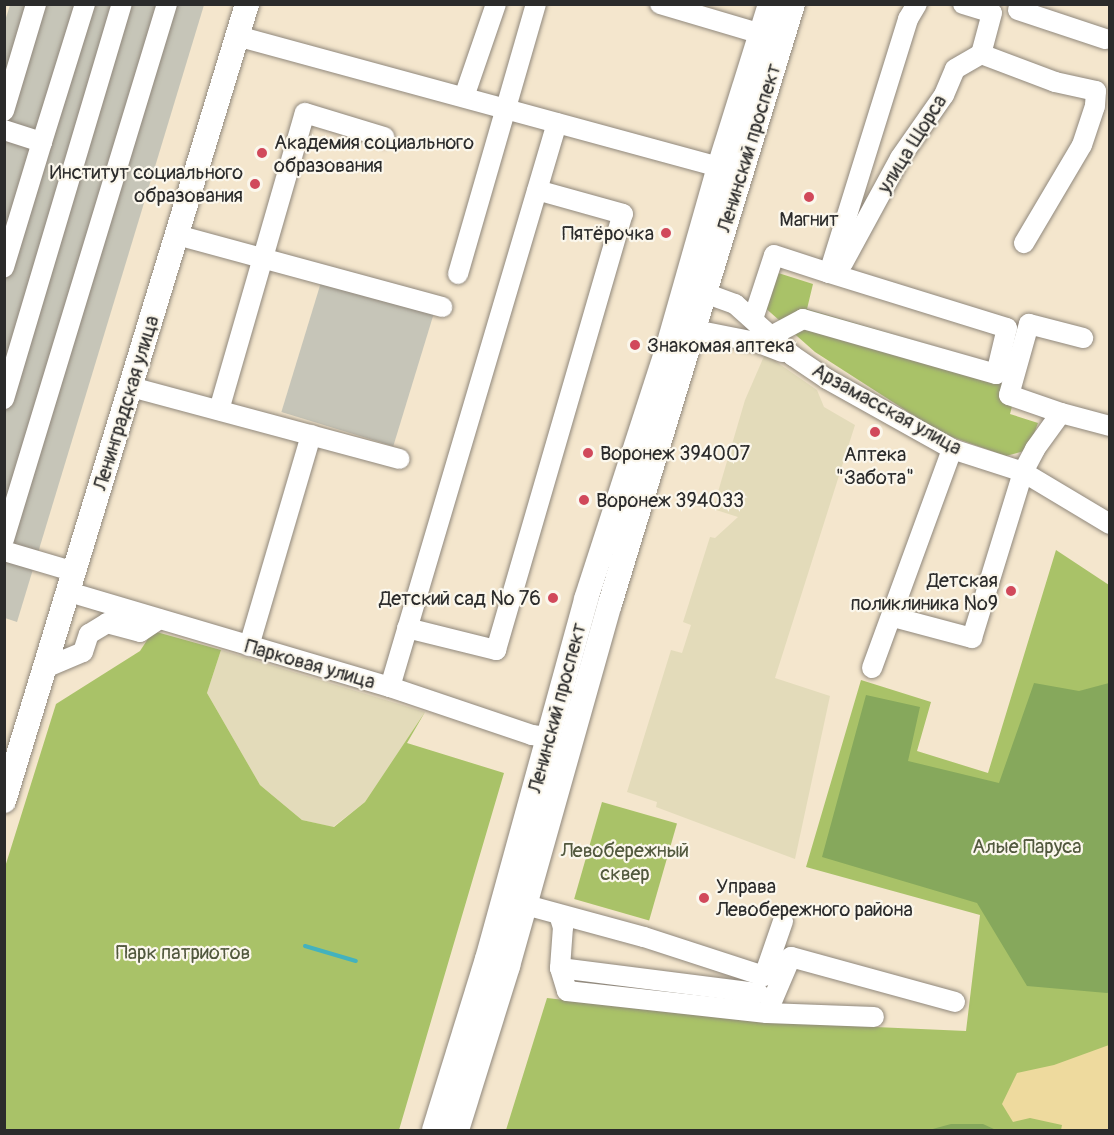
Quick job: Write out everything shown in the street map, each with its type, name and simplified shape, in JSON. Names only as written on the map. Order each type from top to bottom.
[{"type":"main road","name":"Ленинградская улица","points":[[4,801],[246,4]]},
{"type":"main road","name":"Ленинский проспект","points":[[696,290],[719,167],[770,4]]},
{"type":"main road","name":"Ленинский проспект","points":[[457,1131],[514,902],[549,737],[586,599],[684,328],[793,4]]},
{"type":"main road","name":"Ленинский проспект","points":[[434,1131],[514,902],[610,604],[684,328]]},
{"type":"street","points":[[4,111],[36,4]]},
{"type":"street","points":[[4,267],[85,4]]},
{"type":"street","points":[[4,399],[122,4]]},
{"type":"street","points":[[4,539],[167,4]]},
{"type":"street","points":[[464,98],[496,4]]},
{"type":"street","points":[[459,274],[536,4]]},
{"type":"street","points":[[660,4],[761,34]]},
{"type":"street","points":[[832,274],[908,19],[917,4]]},
{"type":"street","points":[[963,4],[992,13],[1025,7],[1105,39]]},
{"type":"street","points":[[992,13],[981,54],[1054,82],[1103,91],[1095,105],[1082,145],[1024,243]]},
{"type":"street","points":[[237,36],[719,167]]},
{"type":"street","name":"улица Щорса","points":[[832,274],[852,245],[900,158],[944,95],[955,69],[981,54]]},
{"type":"street","points":[[219,410],[305,113],[384,137]]},
{"type":"street","points":[[390,687],[557,123]]},
{"type":"street","points":[[4,130],[42,142]]},
{"type":"street","points":[[407,628],[496,650],[623,214],[537,190]]},
{"type":"street","points":[[177,235],[442,308]]},
{"type":"street","points":[[753,319],[774,255],[1007,328],[996,374],[803,319],[771,336]]},
{"type":"street","name":"Арзамасская улица","points":[[696,290],[735,304],[793,356],[827,379],[952,449],[1023,472],[1110,524]]},
{"type":"street","points":[[1083,338],[1029,324],[1010,395],[1061,413],[1110,426]]},
{"type":"street","name":"Арзамасская улица","points":[[684,328],[756,342],[793,356]]},
{"type":"street","points":[[131,387],[400,459]]},
{"type":"street","points":[[893,617],[972,638],[1023,472],[1035,449],[1061,413]]},
{"type":"street","points":[[249,646],[311,435]]},
{"type":"street","points":[[872,669],[893,617],[952,449]]},
{"type":"street","name":"Парковая улица","points":[[4,551],[159,619],[390,687],[532,735],[549,737]]},
{"type":"street","points":[[45,668],[83,652],[89,634],[108,623],[140,632],[159,619]]},
{"type":"street","points":[[514,902],[644,937],[767,984]]},
{"type":"street","points":[[560,915],[563,927],[560,968],[567,991],[767,1013],[874,1017]]},
{"type":"street","points":[[767,1013],[767,984],[783,921]]},
{"type":"street","points":[[767,984],[791,957],[955,1002]]},
{"type":"street","points":[[560,968],[767,984]]},
{"type":"shaded area","points":[[10,5],[204,5],[17,622],[5,618],[4,24]]},
{"type":"shaded area","points":[[322,279],[434,313],[393,446],[281,412]]},
{"type":"shaded area","points":[[765,354],[817,390],[824,407],[855,425],[775,678],[830,696],[795,859],[656,807],[657,802],[627,792],[671,650],[682,653],[691,625],[683,622],[710,537],[715,538],[738,517],[713,509],[745,400]]},
{"type":"shaded area","points":[[221,650],[425,712],[365,802],[333,827],[302,820],[260,785],[207,693]]},
{"type":"green space","points":[[772,271],[813,284],[807,309],[1021,372],[1010,414],[1038,423],[1028,450],[1006,456],[941,433],[815,352],[761,304]]},
{"type":"green space","name":"Алые Паруса","points":[[1056,550],[1109,585],[1109,1130],[506,1130],[547,998],[760,1022],[966,1031],[980,915],[806,867],[861,680],[931,702],[917,751],[988,773]]},
{"type":"green space","name":"Парк патриотов","points":[[153,631],[221,650],[207,693],[260,785],[302,820],[334,827],[365,802],[425,712],[407,743],[504,773],[399,1130],[5,1130],[5,867],[56,704],[140,651]]},
{"type":"green space","points":[[1034,683],[1079,691],[1109,683],[1110,992],[1107,993],[1027,986],[977,903],[822,857],[866,695],[920,707],[908,761],[999,783]]},
{"type":"green space","name":"Левобережный сквер","points":[[602,802],[677,823],[649,921],[574,899]]},
{"type":"green space","points":[[951,1124],[983,1124],[996,1130],[929,1130]]},
{"type":"sand","points":[[1109,1045],[1109,1130],[1061,1130],[1062,1125],[1030,1118],[1013,1122],[1002,1104],[1017,1073],[1054,1065]]},
{"type":"waterway","points":[[305,946],[356,961]]},
{"type":"place","name":"Академия социального образования","points":[[262,153]]},
{"type":"place","name":"Институт социального образования","points":[[255,184]]},
{"type":"place","name":"Магнит","points":[[809,197]]},
{"type":"place","name":"Пятёрочка","points":[[666,233]]},
{"type":"place","name":"Знакомая аптека","points":[[635,345]]},
{"type":"place","name":"Аптека \"Забота\"","points":[[875,432]]},
{"type":"place","name":"Воронеж 394007","points":[[588,453]]},
{"type":"place","name":"Воронеж 394033","points":[[584,500]]},
{"type":"place","name":"Детская поликлиника №9","points":[[1011,591]]},
{"type":"place","name":"Детский сад № 76","points":[[553,598]]},
{"type":"place","name":"Управа Левобережного района","points":[[704,898]]}]
